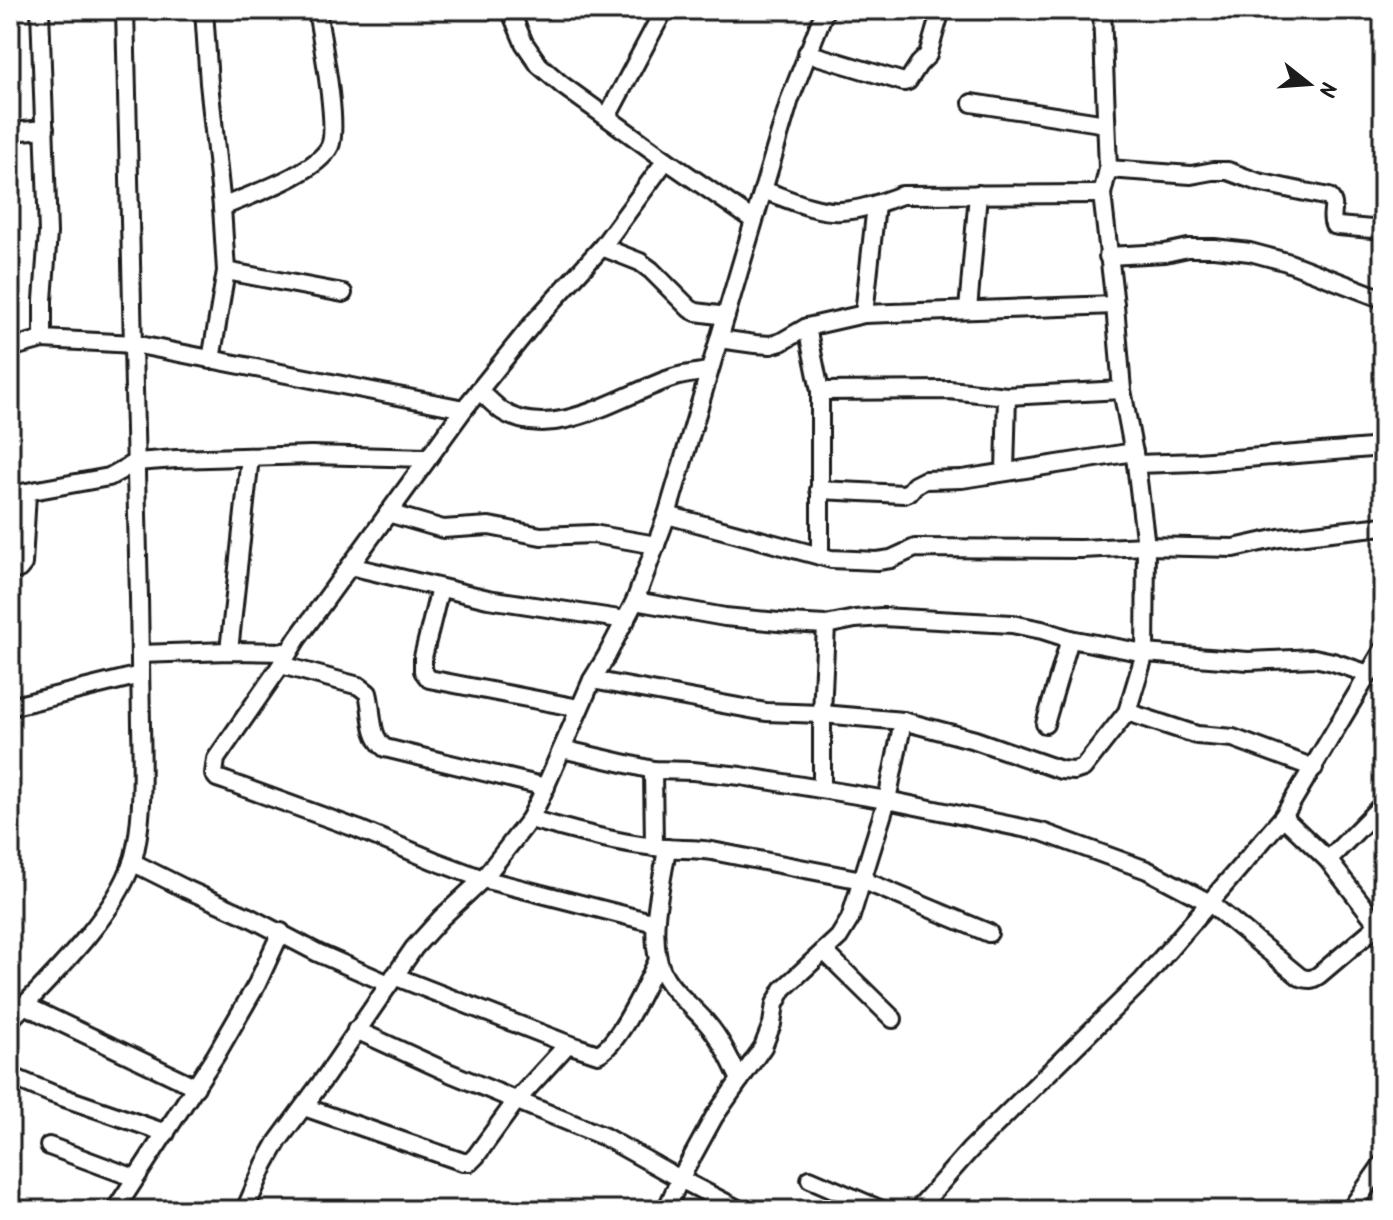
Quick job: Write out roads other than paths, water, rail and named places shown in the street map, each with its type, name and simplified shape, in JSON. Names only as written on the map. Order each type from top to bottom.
[{"type":"street","points":[[40,10],[48,233],[43,339]]},
{"type":"street","points":[[10,1020],[90,932],[121,889],[132,862],[141,796],[125,10]]},
{"type":"street","points":[[204,10],[226,271],[211,360]]},
{"type":"street","points":[[222,207],[302,172],[320,158],[330,145],[330,99],[317,10]]},
{"type":"street","points":[[510,10],[524,43],[539,65],[562,85],[753,220]]},
{"type":"street","points":[[607,117],[664,10]]},
{"type":"street","points":[[245,1210],[278,1141],[414,948],[483,879],[530,819],[546,787],[592,680],[635,601],[667,515],[790,99],[825,10]]},
{"type":"street","points":[[807,53],[908,81],[928,55],[941,10]]},
{"type":"street","points":[[592,680],[766,712],[903,721],[975,740],[1061,770],[1074,771],[1083,768],[1127,712],[1145,653],[1146,546],[1135,458],[1122,390],[1102,194],[1108,169],[1102,10]]},
{"type":"street","points":[[972,103],[1106,124]]},
{"type":"street","points":[[10,132],[45,129]]},
{"type":"street","points":[[655,923],[483,879],[217,778],[214,774],[216,759],[284,659],[464,409],[535,321],[602,247],[666,160]]},
{"type":"street","points":[[1108,169],[1191,175],[1228,171],[1258,182],[1329,197],[1333,200],[1334,225],[1383,230]]},
{"type":"street","points":[[763,190],[823,210],[841,211],[876,205],[902,195],[1102,194]]},
{"type":"street","points":[[968,310],[978,194]]},
{"type":"street","points":[[864,314],[876,205]]},
{"type":"street","points":[[602,247],[640,262],[690,309],[726,316]]},
{"type":"street","points":[[1108,256],[1165,253],[1188,248],[1250,252],[1287,262],[1383,299]]},
{"type":"street","points":[[226,271],[343,293]]},
{"type":"street","points":[[719,339],[771,345],[807,327],[864,314],[1115,305]]},
{"type":"street","points":[[807,327],[820,391],[820,556]]},
{"type":"street","points":[[10,348],[43,339],[134,344],[464,409]]},
{"type":"street","points":[[479,390],[503,412],[525,420],[551,423],[587,413],[674,377],[709,371]]},
{"type":"street","points":[[820,391],[923,389],[1007,396],[1122,390]]},
{"type":"street","points":[[1005,471],[1007,396]]},
{"type":"street","points":[[819,490],[904,494],[925,480],[962,479],[1075,462],[1135,458],[1198,462],[1383,447]]},
{"type":"street","points":[[10,571],[19,569],[23,564],[19,494],[109,477],[136,462],[311,455],[428,458]]},
{"type":"street","points":[[229,651],[250,457]]},
{"type":"street","points":[[388,513],[443,529],[489,526],[541,536],[593,534],[656,545]]},
{"type":"street","points":[[667,515],[820,556],[877,561],[891,559],[915,548],[1234,548],[1279,538],[1383,526]]},
{"type":"street","points":[[350,566],[488,599],[626,620]]},
{"type":"street","points":[[440,588],[423,657],[423,671],[429,679],[579,708]]},
{"type":"street","points":[[635,601],[725,617],[826,625],[882,617],[1012,624],[1145,653],[1248,661],[1314,658],[1369,674]]},
{"type":"street","points":[[822,789],[826,625]]},
{"type":"street","points":[[1045,724],[1070,639]]},
{"type":"street","points":[[917,1210],[970,1150],[1143,980],[1283,817],[1383,650]]},
{"type":"street","points":[[140,654],[229,651],[284,659],[359,686],[368,693],[374,735],[377,743],[385,748],[546,787]]},
{"type":"street","points":[[10,707],[140,675]]},
{"type":"street","points":[[1127,712],[1197,735],[1233,738],[1314,768]]},
{"type":"street","points":[[666,1210],[714,1117],[763,1047],[772,1024],[775,1004],[783,989],[839,937],[850,919],[887,800],[903,721]]},
{"type":"street","points":[[562,749],[653,770],[729,774],[887,800],[1042,832],[1147,870],[1210,903],[1300,977],[1308,980],[1380,928],[1328,860],[1283,817]]},
{"type":"street","points":[[653,770],[660,848],[655,923],[658,960],[666,980],[720,1040],[740,1080]]},
{"type":"street","points":[[1328,860],[1383,804]]},
{"type":"street","points":[[530,819],[605,839],[660,848],[712,851],[862,880],[989,933]]},
{"type":"street","points":[[132,862],[281,932],[318,953],[598,1054],[605,1050],[630,1015],[658,960]]},
{"type":"street","points":[[115,1210],[196,1087],[257,984],[281,932]]},
{"type":"street","points":[[824,951],[893,1019]]},
{"type":"street","points":[[24,1005],[196,1087]]},
{"type":"street","points":[[356,1030],[605,1137],[740,1210]]},
{"type":"street","points":[[304,1107],[470,1162],[516,1101],[568,1044]]},
{"type":"street","points":[[10,1076],[166,1133]]},
{"type":"street","points":[[49,1146],[135,1178]]},
{"type":"street","points":[[1350,1210],[1383,1163]]},
{"type":"street","points":[[810,1179],[882,1210]]}]
